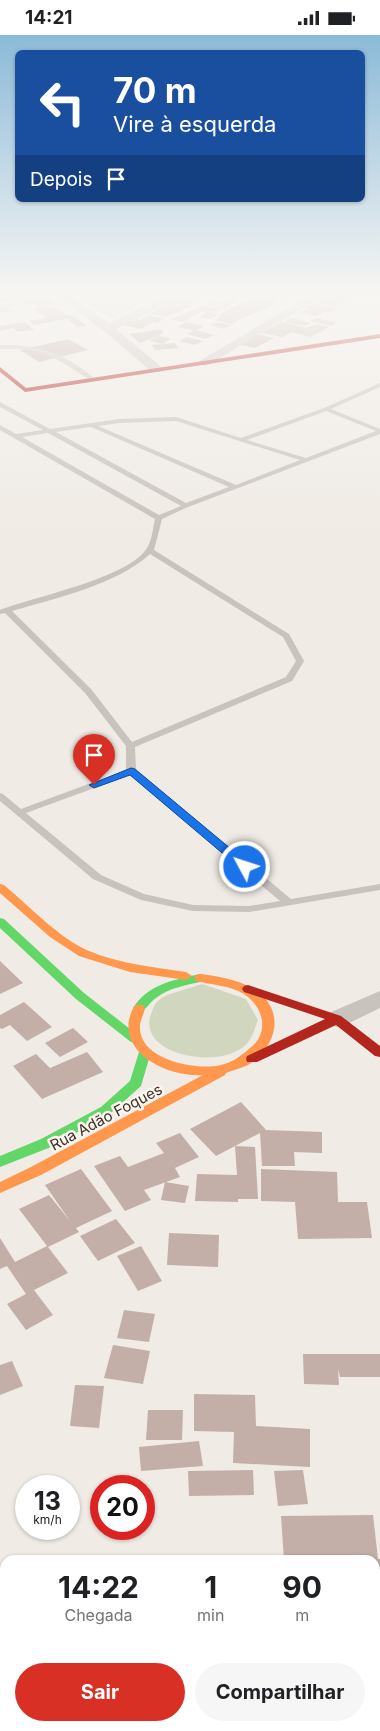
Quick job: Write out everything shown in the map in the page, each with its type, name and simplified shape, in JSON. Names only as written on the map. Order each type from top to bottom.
[{"type":"main road","points":[[4,372],[25,390],[136,372]]},
{"type":"main road","points":[[0,887],[54,934],[83,953],[130,968],[220,980],[338,1019],[380,1053]]},
{"type":"main road","points":[[0,921],[80,996],[135,1039],[145,1052],[160,1063],[180,1070],[202,1073],[224,1070],[244,1063],[338,1019]]},
{"type":"main road","points":[[135,1039],[132,1024],[136,1010],[146,997],[161,987],[179,981],[200,978]]},
{"type":"main road","points":[[240,987],[257,997],[266,1009],[270,1023],[268,1038],[258,1052],[244,1063]]},
{"type":"main road","name":"Rua Adão Foques","points":[[0,1162],[46,1143],[106,1110],[136,1083],[145,1052]]},
{"type":"main road","name":"Rua Adão Foques","points":[[0,1188],[36,1171],[224,1070]]},
{"type":"street","points":[[338,1019],[380,999]]},
{"type":"lane","points":[[81,372],[92,379]]},
{"type":"lane","points":[[243,439],[326,409],[380,385]]},
{"type":"lane","points":[[0,404],[186,506]]},
{"type":"lane","points":[[326,409],[380,431]]},
{"type":"lane","points":[[14,436],[145,419],[176,419],[305,460]]},
{"type":"lane","points":[[92,425],[235,487]]},
{"type":"lane","points":[[0,427],[159,518]]},
{"type":"lane","points":[[288,902],[131,771],[130,746],[88,691],[3,611],[97,581],[133,565],[149,550],[159,518],[380,431]]},
{"type":"lane","points":[[130,746],[289,679],[300,661],[286,636],[149,550]]},
{"type":"lane","points":[[20,813],[131,771]]},
{"type":"lane","points":[[0,796],[97,877],[141,897],[193,908],[250,909],[380,887]]},
{"type":"green space","points":[[202,984],[246,999],[258,1020],[249,1041],[238,1050],[223,1056],[188,1056],[171,1051],[158,1042],[151,1031],[150,1017],[154,1006],[159,1000],[173,993]]},
{"type":"building","points":[[0,961],[23,983],[0,994]]},
{"type":"building","points":[[24,1002],[52,1027],[27,1041],[10,1025],[2,1029],[0,1028],[0,1015]]},
{"type":"building","points":[[73,1028],[88,1042],[60,1057],[45,1043]]},
{"type":"building","points":[[87,1052],[103,1072],[42,1099],[13,1066],[36,1054],[50,1068]]},
{"type":"building","points":[[241,1102],[266,1130],[322,1132],[322,1153],[294,1152],[295,1166],[262,1166],[260,1133],[216,1156],[190,1129]]},
{"type":"building","points":[[180,1133],[199,1157],[175,1168],[180,1177],[144,1190],[151,1200],[125,1211],[94,1166],[120,1156],[128,1167],[164,1153],[156,1143]]},
{"type":"building","points":[[235,1146],[255,1147],[258,1199],[238,1199],[238,1202],[195,1201],[197,1174],[237,1175]]},
{"type":"building","points":[[81,1169],[112,1211],[76,1228],[79,1232],[48,1247],[68,1273],[34,1290],[53,1315],[26,1330],[7,1304],[26,1294],[7,1266],[0,1269],[0,1238],[15,1262],[47,1246],[19,1209],[49,1195],[70,1221],[45,1185]]},
{"type":"building","points":[[261,1169],[337,1172],[338,1202],[367,1202],[372,1238],[298,1239],[295,1202],[261,1201]]},
{"type":"building","points":[[165,1182],[189,1186],[185,1203],[161,1200]]},
{"type":"building","points":[[116,1219],[135,1243],[98,1261],[80,1236]]},
{"type":"building","points":[[169,1233],[219,1235],[218,1267],[167,1265]]},
{"type":"building","points":[[141,1246],[162,1281],[138,1291],[117,1256]]},
{"type":"building","points":[[124,1310],[155,1314],[149,1342],[117,1338]]},
{"type":"building","points":[[113,1345],[150,1351],[143,1384],[104,1378]]},
{"type":"building","points":[[303,1354],[380,1354],[380,1377],[340,1377],[338,1369],[339,1385],[304,1384]]},
{"type":"building","points":[[12,1361],[23,1386],[0,1395],[0,1365]]},
{"type":"building","points":[[75,1385],[104,1386],[99,1428],[70,1426]]},
{"type":"building","points":[[194,1394],[255,1395],[256,1426],[310,1429],[310,1467],[233,1463],[234,1432],[194,1431]]},
{"type":"building","points":[[148,1410],[183,1410],[182,1440],[146,1440]]},
{"type":"building","points":[[199,1441],[203,1466],[141,1471],[139,1447]]},
{"type":"building","points":[[253,1470],[254,1495],[189,1496],[188,1471]]},
{"type":"building","points":[[303,1470],[308,1504],[278,1506],[274,1471]]},
{"type":"building","points":[[373,1515],[378,1555],[284,1555],[281,1516]]},
{"type":"traffic: fast","points":[[0,922],[80,996],[135,1039]]},
{"type":"traffic: fast","points":[[139,1008],[151,995],[166,987],[200,978]]},
{"type":"traffic: fast","points":[[0,1162],[46,1143],[106,1110],[136,1083],[145,1052]]},
{"type":"traffic: slow","points":[[0,887],[54,934],[83,953],[130,968],[186,976]]},
{"type":"traffic: slow","points":[[139,1008],[133,1027],[139,1044],[153,1057],[173,1067],[197,1071],[221,1070],[243,1062],[261,1046],[267,1035],[269,1027],[268,1018],[263,1005],[256,997],[240,987],[230,983],[200,978]]},
{"type":"traffic: slow","points":[[0,1188],[36,1171],[220,1072]]},
{"type":"traffic: jam","points":[[4,372],[25,390],[142,372]]},
{"type":"traffic: jam","points":[[248,989],[337,1019],[380,1053]]},
{"type":"traffic: jam","points":[[252,1059],[337,1019]]},
{"type":"route","points":[[94,785],[131,771],[245,867]]}]
